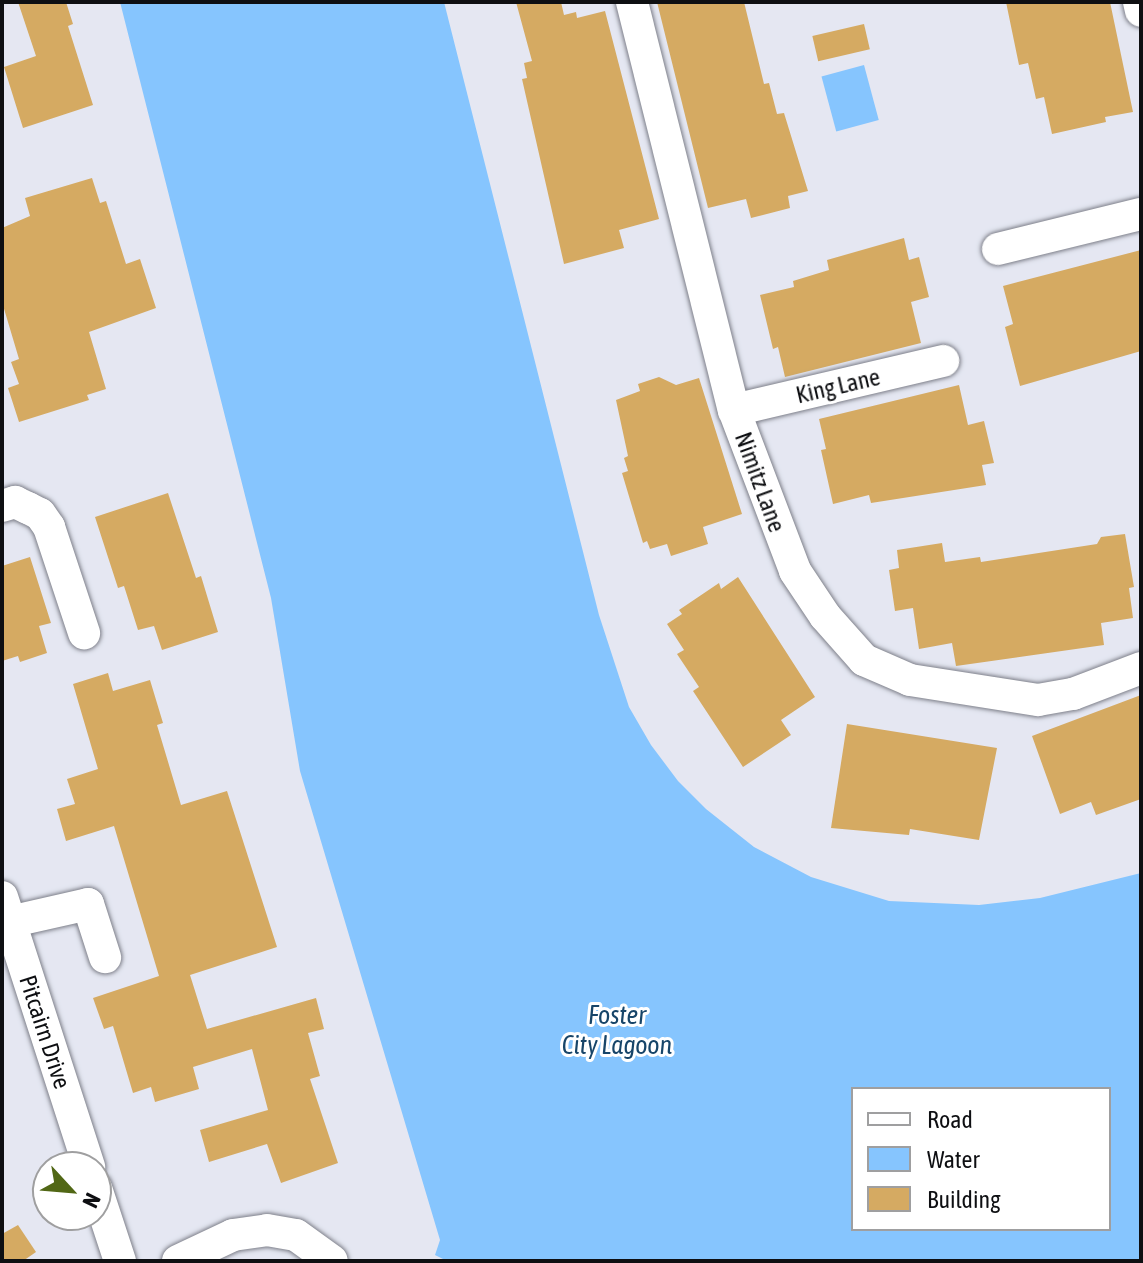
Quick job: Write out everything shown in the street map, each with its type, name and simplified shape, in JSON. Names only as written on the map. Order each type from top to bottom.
[{"type":"street","name":"Nimitz Lane","points":[[632,2],[734,410],[795,571],[825,616],[864,660],[910,680],[1038,700],[1073,694],[1141,668]]},
{"type":"street","points":[[1139,2],[1141,11]]},
{"type":"street","points":[[998,249],[1141,214]]},
{"type":"street","name":"King Lane","points":[[734,410],[943,361]]},
{"type":"street","points":[[2,506],[15,502],[40,514],[49,527],[84,633]]},
{"type":"street","points":[[7,924],[88,904],[105,957]]},
{"type":"street","name":"Pitcairn Drive","points":[[7,924],[84,1151]]},
{"type":"street","points":[[178,1261],[233,1235],[260,1230],[296,1235],[332,1261]]},
{"type":"street","points":[[110,1231],[120,1261]]},
{"type":"water","name":"Foster City Lagoon","points":[[120,2],[444,2],[599,615],[629,707],[651,745],[678,781],[706,809],[754,847],[811,877],[889,901],[979,905],[1040,898],[1141,873],[1141,1261],[447,1261],[435,1255],[440,1240],[300,771],[271,598]]},
{"type":"water","points":[[864,65],[879,120],[836,131],[821,76]]},
{"type":"building","points":[[18,2],[66,2],[73,24],[68,26],[93,105],[23,128],[4,67],[36,56]]},
{"type":"building","points":[[516,2],[561,2],[564,15],[576,12],[577,18],[605,11],[659,219],[619,230],[624,248],[564,264],[522,79],[527,78],[524,63],[532,61]]},
{"type":"building","points":[[657,2],[744,2],[764,84],[769,83],[777,114],[784,113],[808,191],[788,196],[790,208],[751,218],[746,199],[708,208]]},
{"type":"building","points":[[1006,2],[1110,2],[1133,112],[1105,117],[1106,122],[1052,134],[1044,97],[1036,99],[1028,63],[1019,65]]},
{"type":"building","points":[[864,24],[870,49],[818,61],[812,36]]},
{"type":"building","points":[[92,178],[100,203],[106,201],[126,264],[140,259],[156,308],[89,332],[106,389],[87,395],[89,400],[19,422],[8,388],[19,384],[11,362],[19,359],[2,302],[2,228],[30,216],[25,198]]},
{"type":"building","points":[[904,238],[909,260],[919,257],[929,297],[911,302],[921,343],[785,377],[778,347],[773,349],[760,295],[794,287],[793,281],[829,270],[827,260]]},
{"type":"building","points":[[1141,250],[1141,351],[1020,386],[1005,327],[1013,324],[1003,286]]},
{"type":"building","points":[[659,377],[676,385],[699,378],[742,514],[703,527],[708,544],[671,556],[667,544],[650,549],[647,541],[643,543],[622,473],[628,471],[624,458],[628,456],[616,400],[640,391],[638,384]]},
{"type":"building","points":[[959,385],[968,425],[984,421],[994,463],[982,465],[986,485],[871,503],[869,495],[833,504],[821,450],[826,449],[819,419]]},
{"type":"building","points":[[168,493],[196,578],[201,576],[218,632],[162,650],[154,626],[138,630],[124,586],[118,588],[95,517]]},
{"type":"building","points":[[1125,534],[1134,587],[1129,588],[1133,618],[1101,623],[1104,645],[956,666],[952,643],[919,649],[913,608],[895,611],[889,570],[899,568],[897,550],[942,543],[945,562],[980,557],[981,562],[1097,544],[1101,537]]},
{"type":"building","points":[[30,557],[51,623],[39,626],[47,653],[20,662],[18,656],[2,661],[2,566]]},
{"type":"building","points":[[738,577],[815,697],[781,720],[791,735],[743,767],[693,691],[699,687],[677,654],[684,650],[667,624],[682,614],[679,610],[719,583],[721,589]]},
{"type":"building","points":[[108,673],[113,691],[150,680],[163,723],[157,725],[181,805],[227,791],[277,947],[190,975],[207,1029],[316,998],[324,1029],[308,1033],[320,1076],[310,1079],[338,1163],[281,1183],[267,1144],[209,1162],[200,1130],[268,1110],[252,1049],[193,1067],[199,1089],[155,1102],[151,1087],[133,1093],[113,1026],[104,1029],[93,998],[159,976],[114,826],[66,841],[57,809],[75,804],[67,779],[98,769],[73,684]]},
{"type":"building","points":[[1141,695],[1141,799],[1096,815],[1091,802],[1060,814],[1032,736]]},
{"type":"building","points":[[847,724],[997,748],[979,840],[910,829],[909,835],[831,828]]},
{"type":"building","points":[[18,1225],[36,1252],[23,1261],[2,1261],[2,1234]]}]
